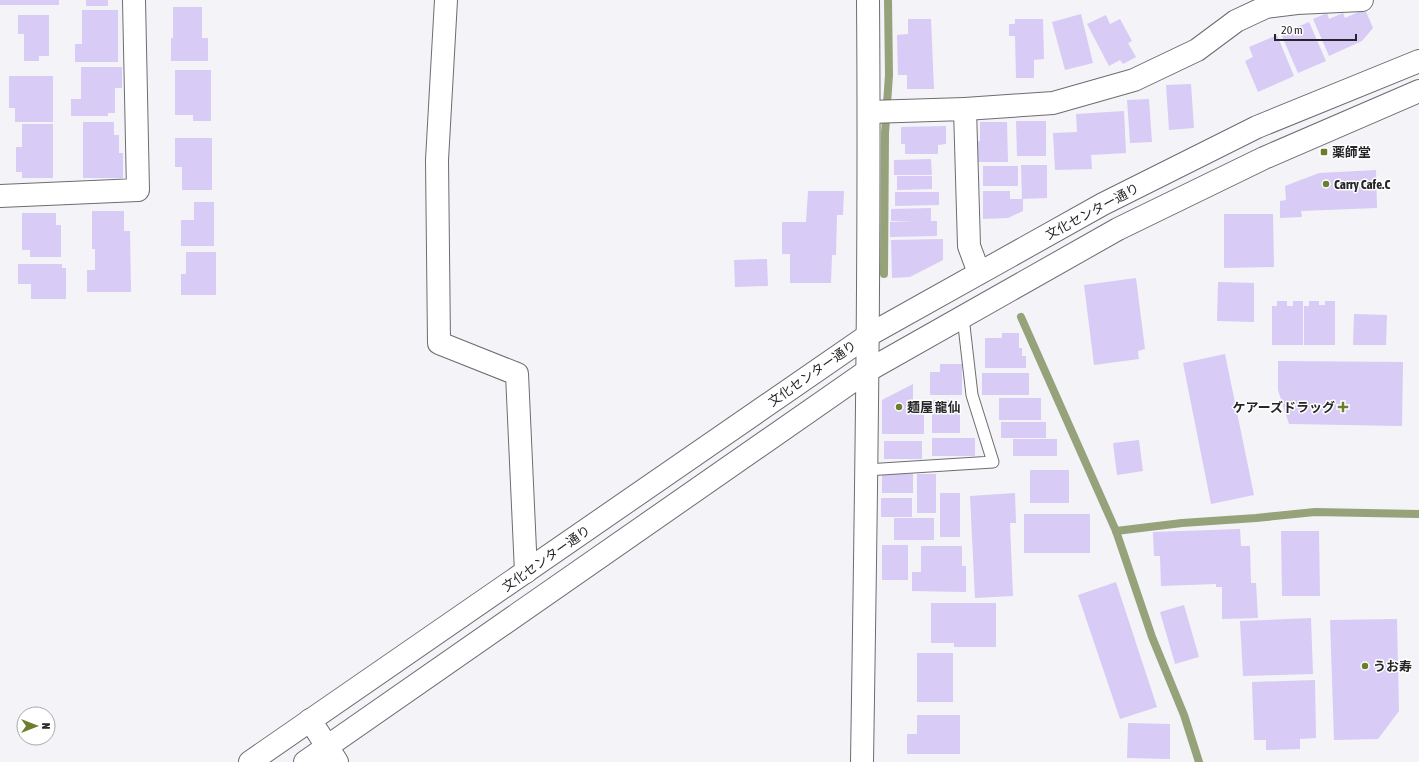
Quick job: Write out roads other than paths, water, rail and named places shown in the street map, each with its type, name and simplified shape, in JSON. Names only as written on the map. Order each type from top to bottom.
[{"type":"street","points":[[0,196],[138,190],[134,0]]},
{"type":"street","points":[[446,0],[437,160],[439,343],[517,374],[526,572]]},
{"type":"street","points":[[862,762],[867,336],[882,111],[868,0]]},
{"type":"street","points":[[882,111],[965,109],[1053,103],[1134,80],[1197,50],[1236,21],[1266,7],[1362,0]]},
{"type":"street","name":"文化センター通り","points":[[250,762],[867,336],[1103,204],[1257,127],[1419,61]]},
{"type":"street","points":[[305,762],[332,754],[867,371],[1118,229],[1264,158],[1419,91]]},
{"type":"street","points":[[965,109],[969,246],[979,273]]},
{"type":"street","points":[[310,720],[332,754]]},
{"type":"lane","points":[[866,470],[993,462],[972,395],[963,317]]},
{"type":"waterway","points":[[884,274],[885,133],[889,75],[888,0]]},
{"type":"waterway","points":[[1021,317],[1116,531],[1152,637],[1184,715],[1199,762]]},
{"type":"waterway","points":[[1116,531],[1182,523],[1315,512],[1419,514]]},
{"type":"place","name":"薬師堂","points":[[1324,152]]},
{"type":"place","name":"Carry Cafe.C","points":[[1326,184]]},
{"type":"place","name":"麺屋 龍仙","points":[[899,407]]},
{"type":"place","name":"ケアーズドラッグ","points":[[1343,407]]},
{"type":"place","name":"うお寿","points":[[1365,666]]}]
